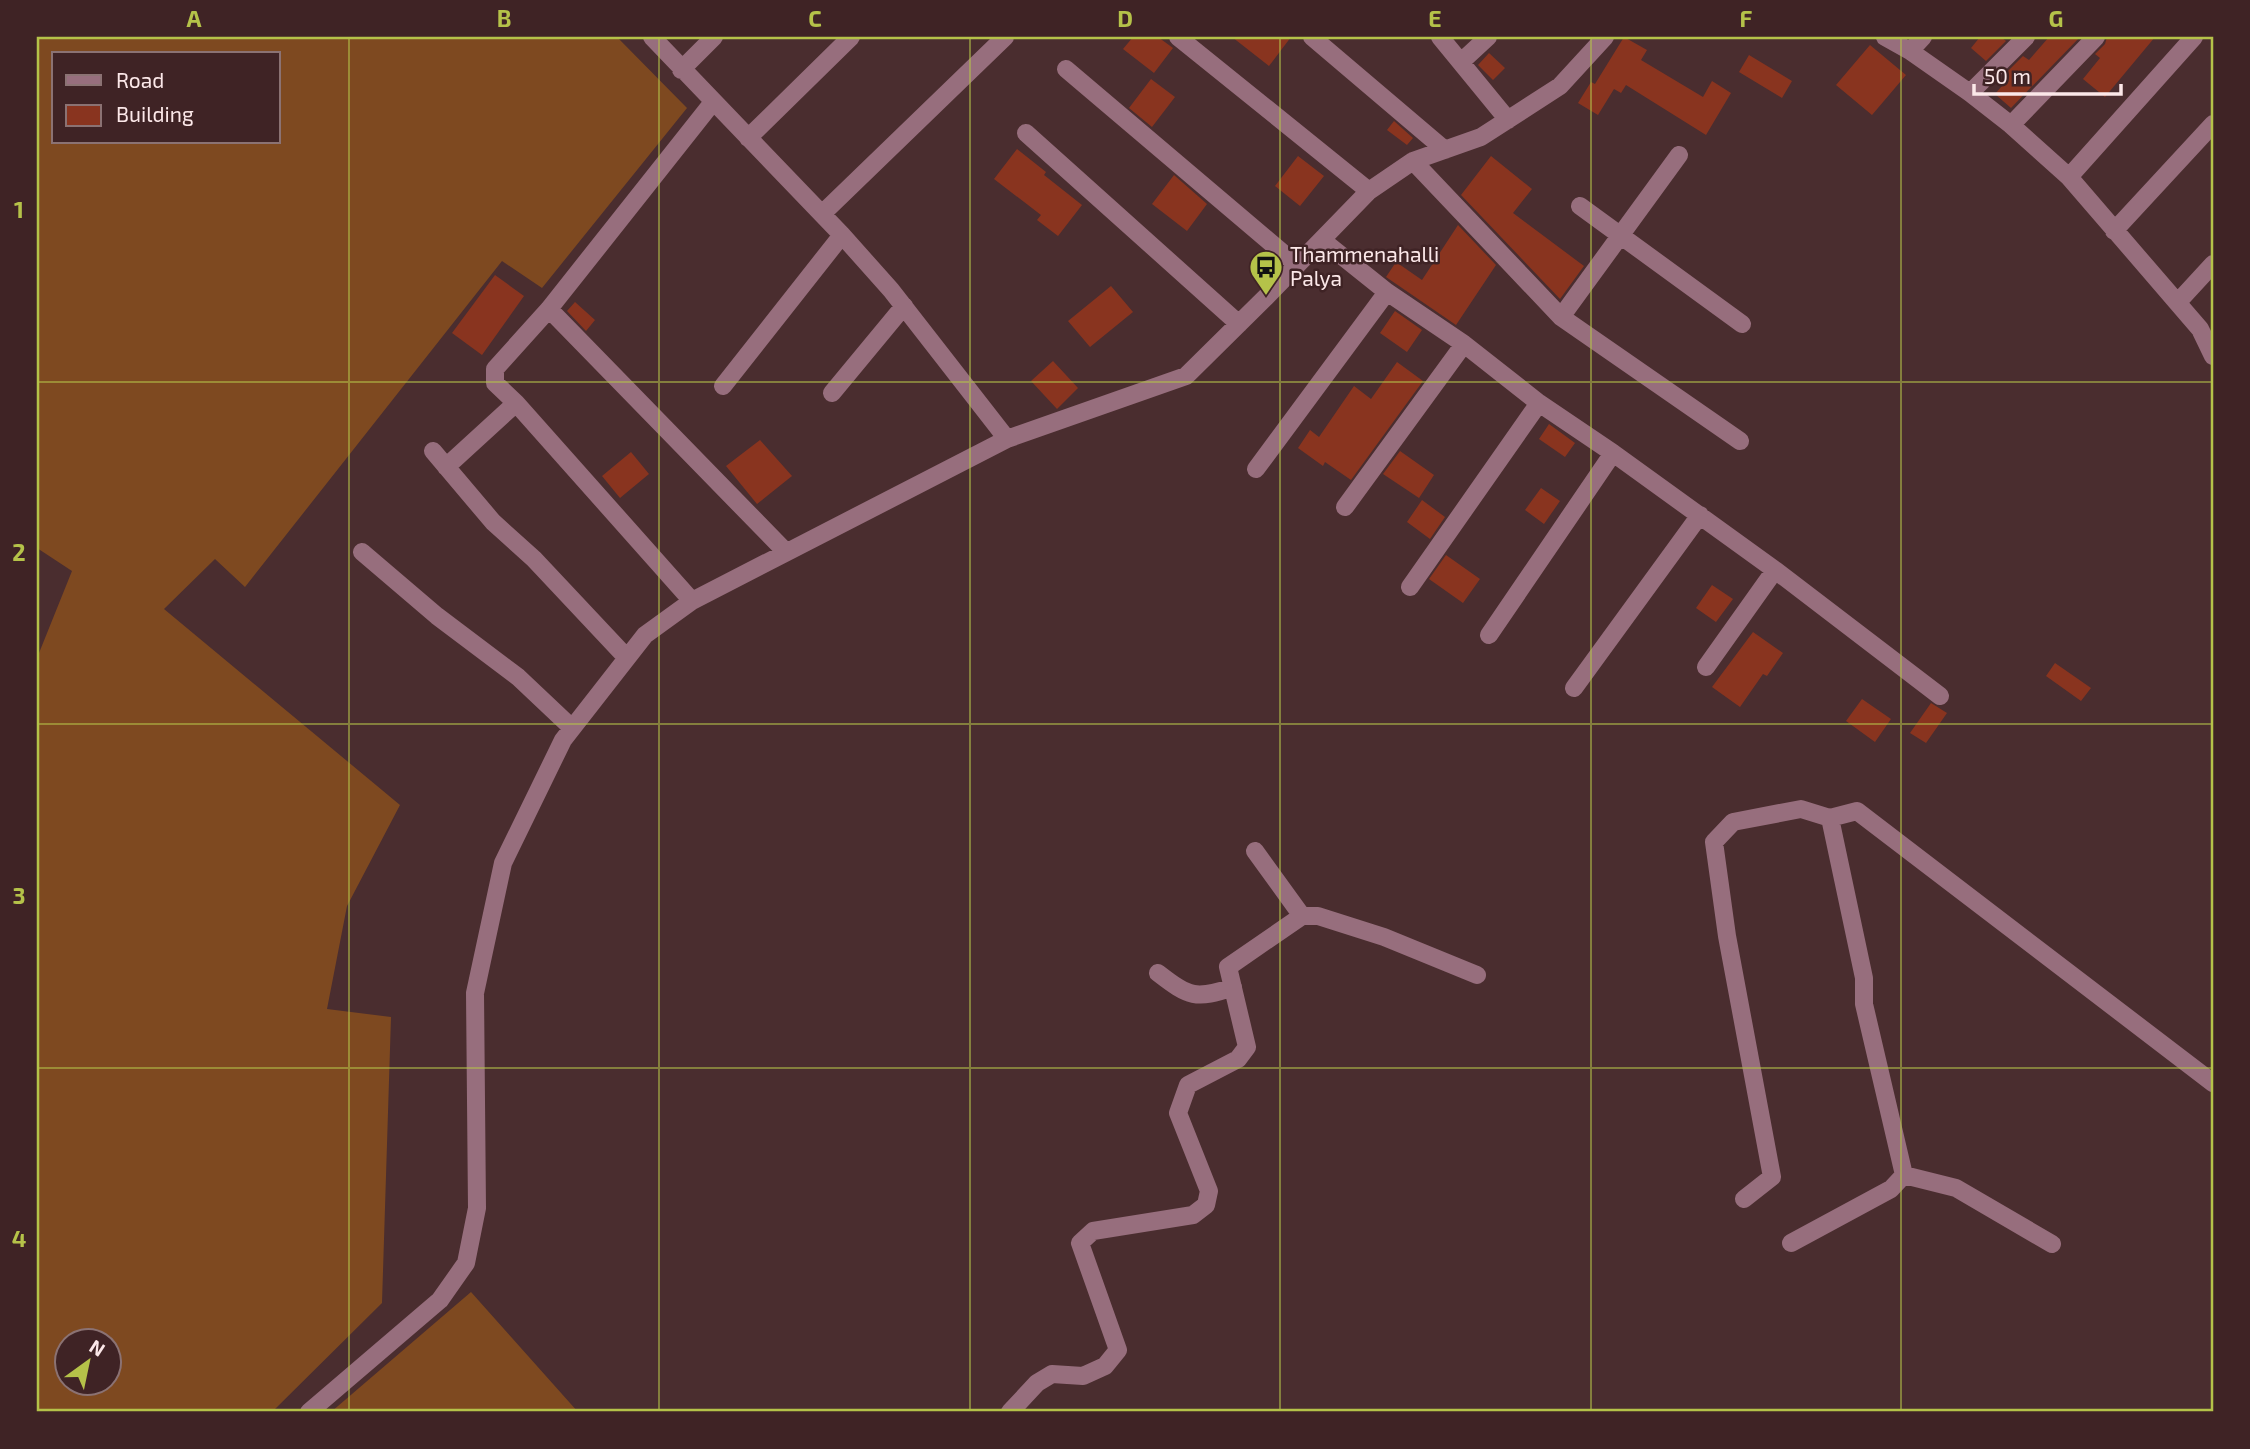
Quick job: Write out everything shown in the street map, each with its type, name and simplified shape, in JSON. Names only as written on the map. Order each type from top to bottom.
[{"type":"street","points":[[652,37],[823,213],[904,306],[1007,439]]},
{"type":"street","points":[[681,69],[714,37]]},
{"type":"street","points":[[748,138],[851,37]]},
{"type":"street","points":[[823,213],[1005,37]]},
{"type":"street","points":[[1178,37],[1369,191]]},
{"type":"street","points":[[1312,37],[1445,150]]},
{"type":"street","points":[[1440,37],[1508,120]]},
{"type":"street","points":[[1461,62],[1488,37]]},
{"type":"street","points":[[309,1412],[440,1300],[466,1263],[477,1208],[475,993],[503,863],[563,740],[645,635],[692,601],[1007,439],[1186,376],[1369,191],[1413,161],[1481,137],[1508,120],[1560,86],[1605,37]]},
{"type":"street","points":[[1885,37],[1970,93],[2011,125],[2069,177],[2200,329],[2213,356]]},
{"type":"street","points":[[1910,51],[1923,37]]},
{"type":"street","points":[[1970,93],[2026,37]]},
{"type":"street","points":[[2011,125],[2096,37]]},
{"type":"street","points":[[2069,177],[2194,37]]},
{"type":"street","points":[[1066,69],[1297,265]]},
{"type":"street","points":[[692,601],[516,403],[495,383],[495,369],[549,309],[713,102]]},
{"type":"street","points":[[2114,231],[2213,124]]},
{"type":"street","points":[[1026,133],[1239,324]]},
{"type":"street","points":[[1561,317],[1679,155]]},
{"type":"street","points":[[1413,161],[1561,317],[1740,441]]},
{"type":"street","points":[[1580,206],[1742,324]]},
{"type":"street","points":[[723,386],[842,235]]},
{"type":"street","points":[[1322,240],[1387,292],[1464,344],[1539,403],[1775,570],[1940,696]]},
{"type":"street","points":[[2178,302],[2213,264]]},
{"type":"street","points":[[1256,469],[1387,292]]},
{"type":"street","points":[[832,393],[904,306]]},
{"type":"street","points":[[549,309],[786,552]]},
{"type":"street","points":[[1345,507],[1464,344]]},
{"type":"street","points":[[446,467],[516,403]]},
{"type":"street","points":[[1410,587],[1539,403]]},
{"type":"street","points":[[433,451],[493,522],[534,559],[627,658]]},
{"type":"street","points":[[1489,635],[1613,453]]},
{"type":"street","points":[[1574,688],[1700,515]]},
{"type":"street","points":[[362,552],[437,616],[518,677],[572,728]]},
{"type":"street","points":[[1706,667],[1775,570]]},
{"type":"street","points":[[1744,1199],[1772,1177],[1727,936],[1714,842],[1733,822],[1801,809],[1830,818],[1857,811],[2213,1083]]},
{"type":"street","points":[[1830,818],[1864,978],[1864,1004],[1904,1175]]},
{"type":"street","points":[[1255,850],[1302,916]]},
{"type":"street","points":[[1010,1412],[1037,1383],[1052,1374],[1083,1376],[1105,1366],[1118,1350],[1080,1243],[1093,1231],[1194,1215],[1206,1205],[1209,1191],[1178,1114],[1188,1086],[1238,1059],[1247,1047],[1228,967],[1302,916],[1318,916],[1384,937],[1477,975]]},
{"type":"street","points":[[1158,973],[1188,994],[1210,995],[1233,987]]},
{"type":"street","points":[[1791,1243],[1891,1189],[1904,1175]]},
{"type":"street","points":[[1904,1175],[1956,1188],[2052,1244]]},
{"type":"shaded area","points":[[37,37],[617,37],[687,108],[542,288],[502,261],[245,587],[215,559],[164,609],[400,805],[347,906],[327,1009],[391,1017],[382,1303],[272,1412],[37,1412],[37,658],[72,571],[37,548]]},
{"type":"shaded area","points":[[471,1292],[578,1412],[331,1412]]},
{"type":"building","points":[[1133,37],[1158,37],[1173,48],[1154,73],[1123,49]]},
{"type":"building","points":[[1232,37],[1291,37],[1269,66]]},
{"type":"building","points":[[1624,37],[1647,50],[1641,60],[1703,97],[1712,81],[1731,93],[1706,135],[1626,85],[1621,93],[1614,89],[1598,115],[1578,103],[1591,82],[1595,84]]},
{"type":"building","points":[[1980,37],[2001,37],[2006,41],[1986,61],[1971,48]]},
{"type":"building","points":[[2049,37],[2080,37],[2011,108],[1995,94],[2008,79],[2004,75],[2023,56],[2029,60]]},
{"type":"building","points":[[2107,37],[2155,37],[2105,97],[2083,79],[2100,58],[2095,54],[2105,44]]},
{"type":"building","points":[[1870,45],[1906,75],[1872,115],[1836,85]]},
{"type":"building","points":[[1489,53],[1505,68],[1493,80],[1478,65]]},
{"type":"building","points":[[1749,55],[1792,81],[1782,98],[1739,72]]},
{"type":"building","points":[[1151,79],[1175,97],[1152,127],[1129,108]]},
{"type":"building","points":[[1394,121],[1413,138],[1407,145],[1387,130]]},
{"type":"building","points":[[1017,149],[1082,205],[1058,236],[1037,220],[1041,215],[994,179]]},
{"type":"building","points":[[1298,156],[1324,176],[1300,206],[1275,186]]},
{"type":"building","points":[[1491,156],[1532,189],[1513,213],[1584,266],[1560,299],[1461,195]]},
{"type":"building","points":[[1174,175],[1207,204],[1187,231],[1152,204]]},
{"type":"building","points":[[1458,225],[1496,265],[1456,325],[1386,277],[1396,262],[1422,280]]},
{"type":"building","points":[[495,275],[524,296],[482,355],[452,333]]},
{"type":"building","points":[[1111,286],[1133,312],[1090,347],[1068,321]]},
{"type":"building","points":[[575,302],[595,320],[586,331],[567,311]]},
{"type":"building","points":[[1395,311],[1422,330],[1407,352],[1380,333]]},
{"type":"building","points":[[1053,361],[1078,388],[1057,409],[1031,381]]},
{"type":"building","points":[[1397,362],[1423,381],[1351,480],[1325,462],[1323,466],[1298,448],[1310,430],[1319,437],[1354,386],[1371,399]]},
{"type":"building","points":[[1549,424],[1575,443],[1565,457],[1539,439]]},
{"type":"building","points":[[760,440],[792,476],[757,504],[726,466]]},
{"type":"building","points":[[1400,451],[1434,475],[1419,498],[1383,474]]},
{"type":"building","points":[[631,452],[649,474],[620,498],[602,476]]},
{"type":"building","points":[[1541,488],[1560,501],[1544,524],[1525,510]]},
{"type":"building","points":[[1422,500],[1445,517],[1430,539],[1407,522]]},
{"type":"building","points":[[1446,555],[1480,579],[1463,603],[1429,579]]},
{"type":"building","points":[[1712,585],[1733,599],[1716,622],[1696,608]]},
{"type":"building","points":[[1753,632],[1783,653],[1767,676],[1763,674],[1740,707],[1712,687]]},
{"type":"building","points":[[2055,663],[2091,688],[2081,701],[2046,676]]},
{"type":"building","points":[[1862,699],[1891,719],[1875,742],[1846,721]]},
{"type":"building","points":[[1931,703],[1947,713],[1926,743],[1910,733]]},
{"type":"place","name":"Thammenahalli Palya","points":[[1266,297]]}]
